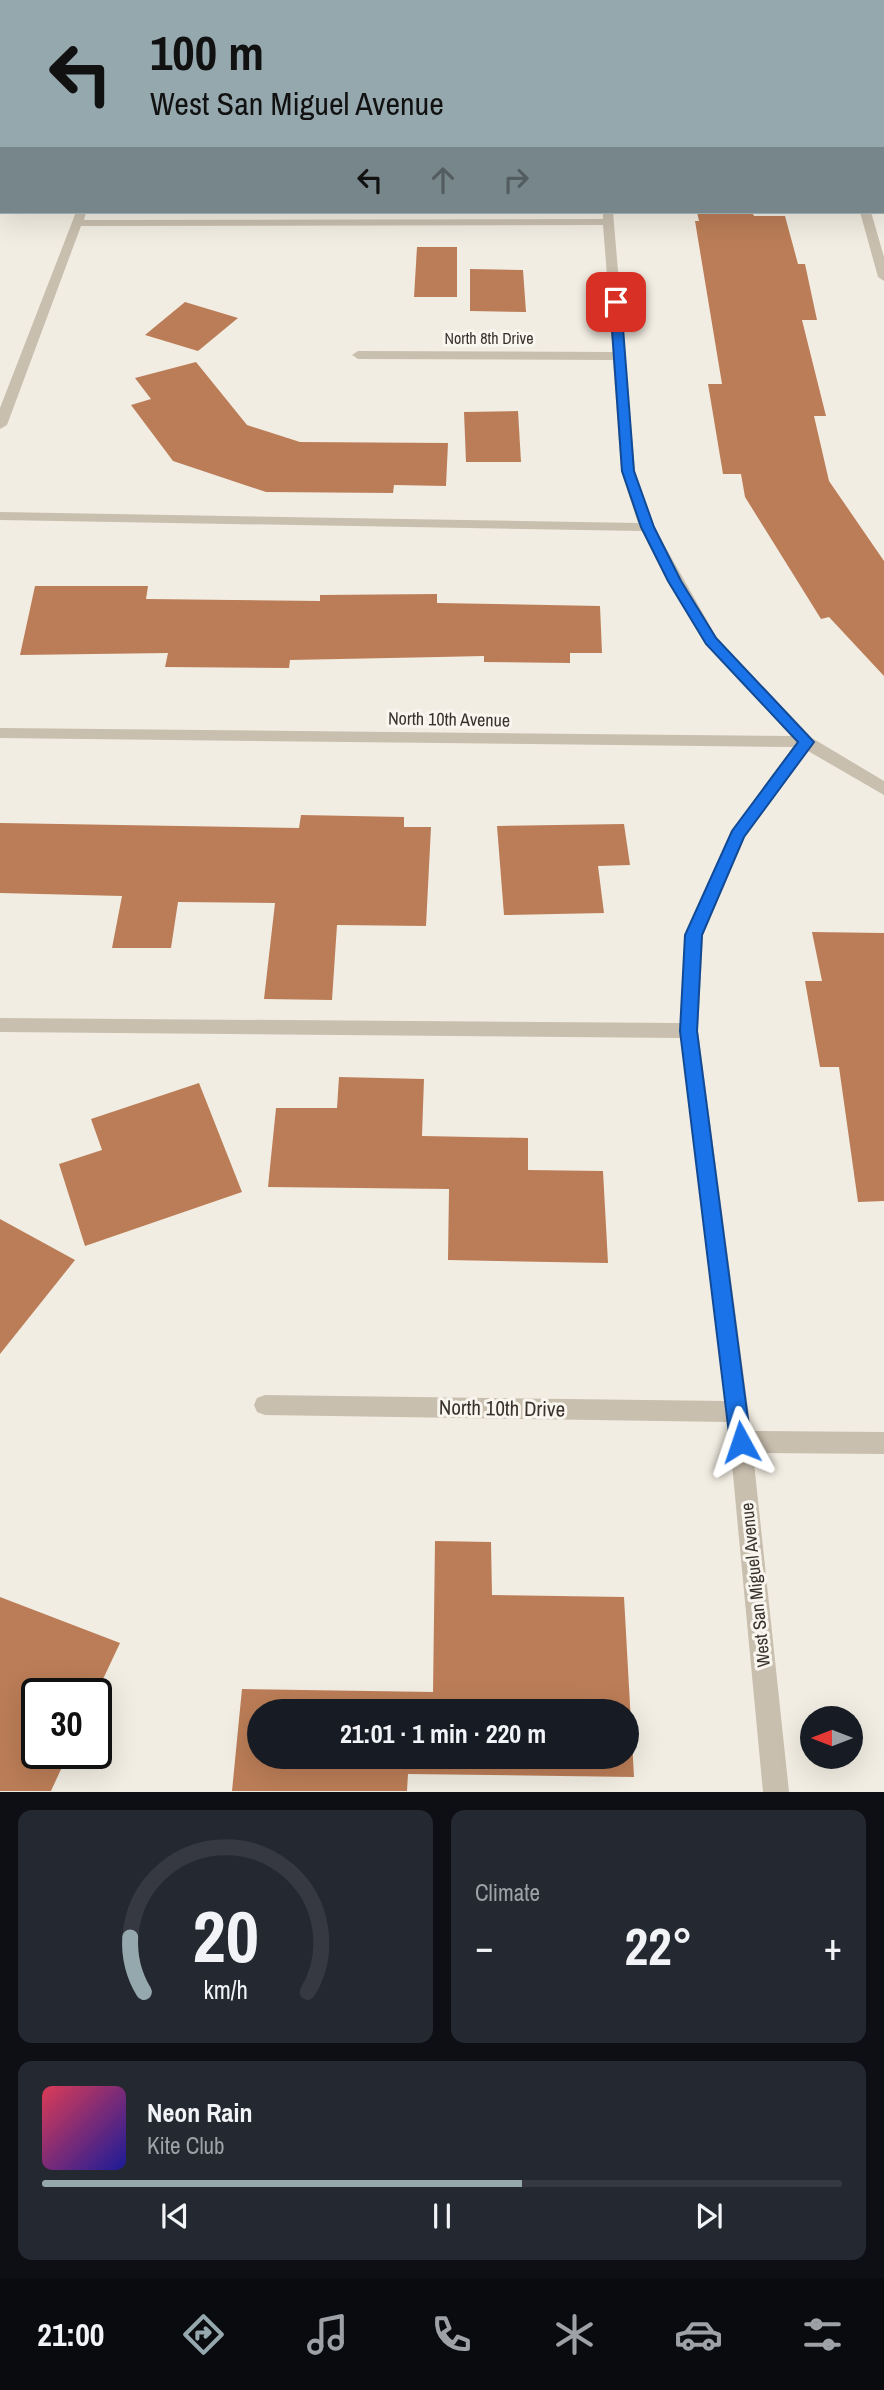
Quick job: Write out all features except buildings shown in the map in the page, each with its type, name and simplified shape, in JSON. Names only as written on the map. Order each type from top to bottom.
[{"type":"street","points":[[866,214],[884,277]]},
{"type":"street","points":[[0,425],[80,217],[609,217],[628,471],[648,527],[675,581],[711,641],[806,742],[884,789]]},
{"type":"street","name":"North 8th Drive","points":[[358,355],[620,356]]},
{"type":"street","points":[[0,516],[648,527]]},
{"type":"street","name":"North 10th Avenue","points":[[0,733],[806,742]]},
{"type":"street","name":"West San Miguel Avenue","points":[[776,1791],[738,1412],[689,1031],[694,935],[737,835],[806,742]]},
{"type":"street","points":[[0,1025],[689,1031]]},
{"type":"street","name":"North 10th Drive","points":[[265,1405],[738,1412]]},
{"type":"street","points":[[741,1442],[884,1443]]},
{"type":"route","points":[[616,302],[628,471],[648,527],[675,581],[711,641],[806,742],[737,835],[694,935],[689,1031],[741,1442]]}]
